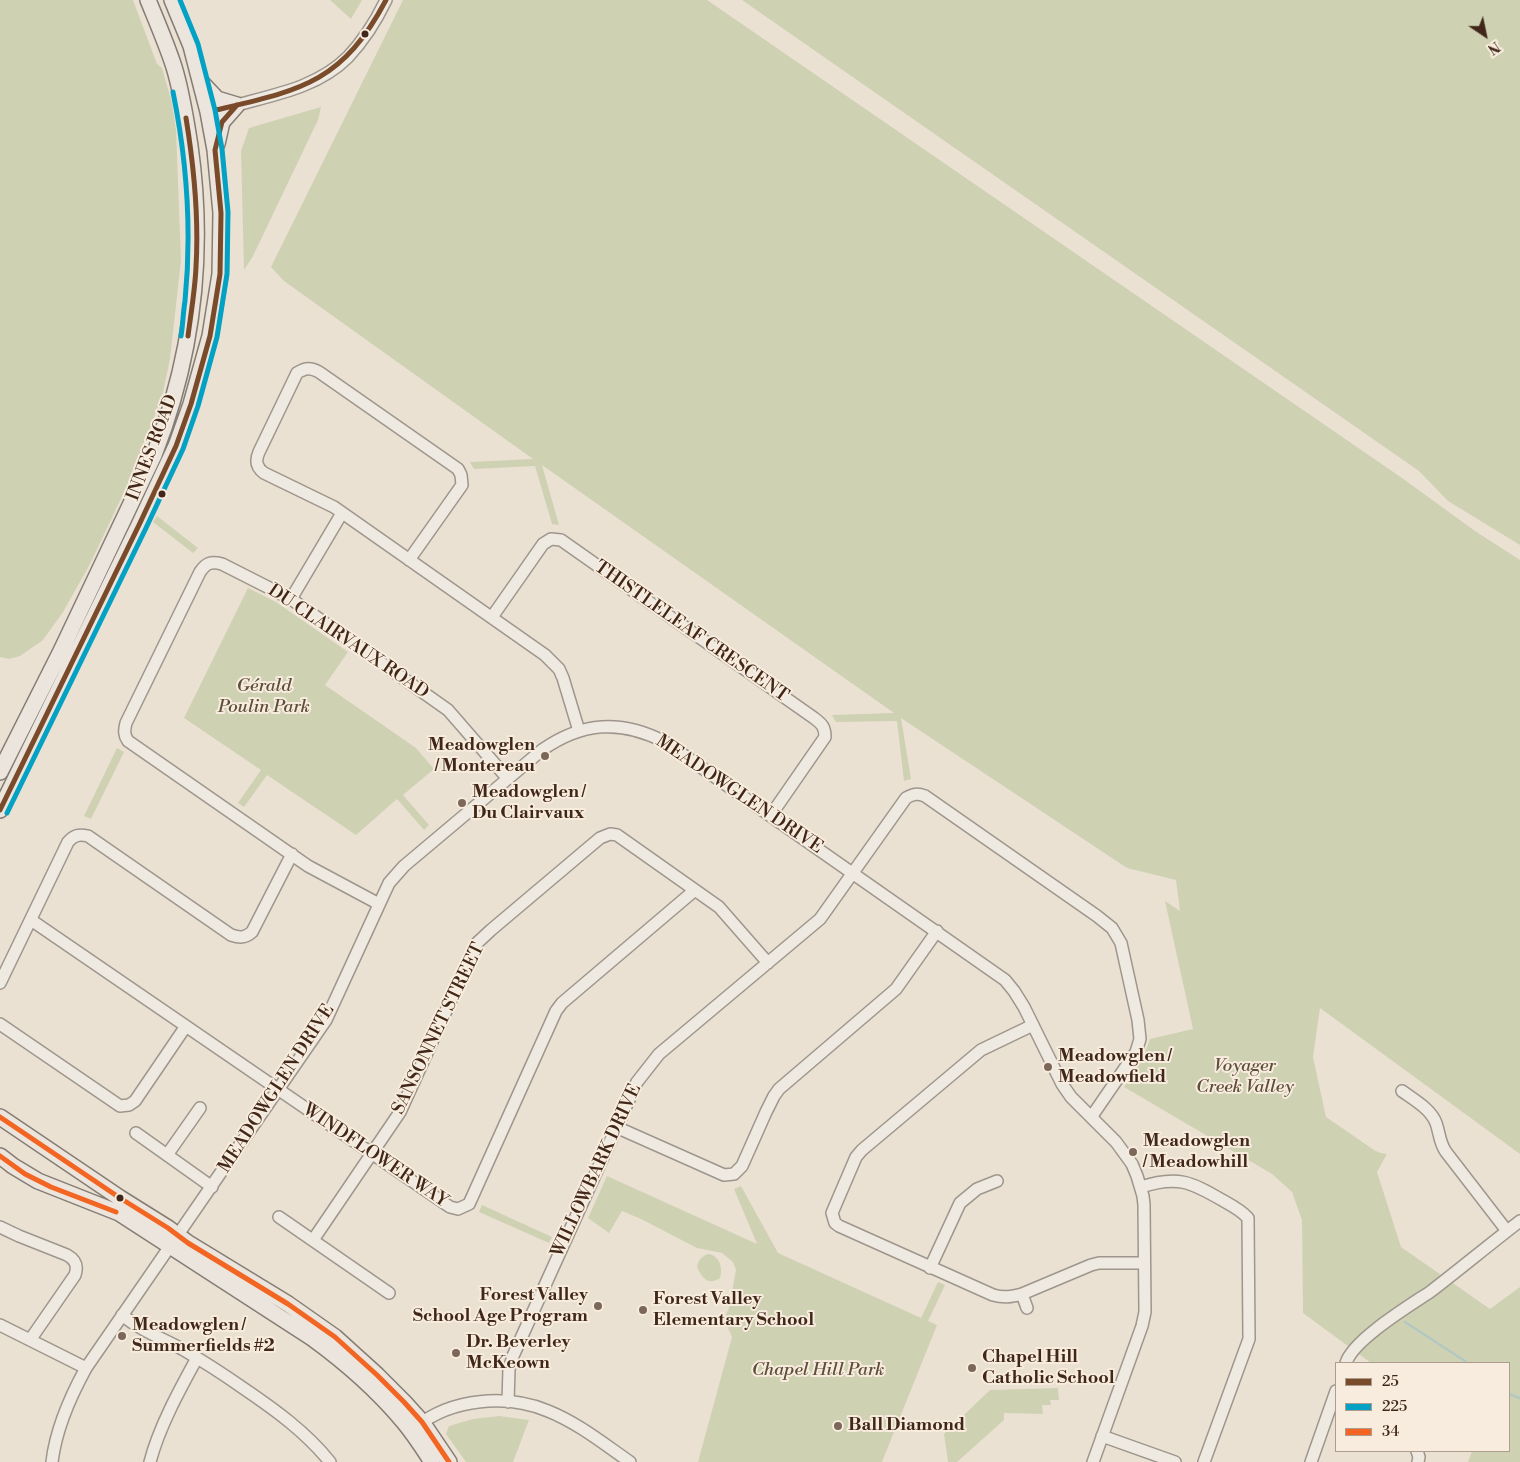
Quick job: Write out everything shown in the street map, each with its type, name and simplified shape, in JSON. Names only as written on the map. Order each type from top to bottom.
[{"type":"main road","name":"INNES ROAD","points":[[0,772],[60,653],[154,455],[167,422],[180,375],[189,330],[196,268],[197,227],[193,164],[186,118],[174,68],[148,0]]},
{"type":"main road","name":"INNES ROAD","points":[[0,810],[176,446],[191,404],[210,336],[220,274],[220,213],[216,150],[191,46],[172,0]]},
{"type":"main road","points":[[199,80],[217,99],[237,104],[222,122],[216,150]]},
{"type":"main road","points":[[186,118],[208,112]]},
{"type":"main road","points":[[0,1116],[174,1241]]},
{"type":"main road","points":[[0,1156],[38,1181],[119,1213],[219,1263],[242,1275],[296,1310],[350,1349],[377,1375],[416,1427],[449,1462]]},
{"type":"main road","points":[[416,1427],[432,1462]]},
{"type":"street","points":[[208,112],[292,91],[314,81],[336,67],[360,44],[377,19],[386,0]]},
{"type":"street","points":[[409,560],[462,485],[462,474],[458,469],[312,368],[306,368],[297,373],[256,458],[256,464],[264,473],[342,513],[409,560],[545,655],[559,669],[579,731]]},
{"type":"street","points":[[291,599],[342,513]]},
{"type":"street","name":"THISTLELEAF CRESCENT","points":[[492,618],[543,544],[551,539],[561,540],[814,718],[822,724],[825,730],[825,737],[771,815]]},
{"type":"street","name":"DU CLAIRVAUX ROAD","points":[[379,904],[308,866],[128,741],[124,730],[205,566],[210,563],[222,564],[291,599],[448,710],[508,779]]},
{"type":"street","name":"MEADOWGLEN DRIVE","points":[[52,1462],[64,1416],[86,1368],[326,1020],[389,883],[404,866],[542,750],[555,741],[579,731],[607,726],[626,728],[651,735],[669,744],[1004,980],[1019,998],[1062,1084],[1123,1151],[1132,1164],[1141,1187],[1144,1205],[1144,1320],[1093,1462]]},
{"type":"street","name":"WILLOWBARK DRIVE","points":[[508,1402],[509,1369],[513,1356],[637,1082],[659,1054],[820,919],[906,798],[917,793],[924,796],[1112,928],[1121,944],[1138,1020],[1140,1039],[1136,1052],[1092,1116]]},
{"type":"street","points":[[0,983],[68,842],[80,834],[88,836],[238,937],[248,936],[252,932],[292,854]]},
{"type":"street","name":"SANSONNET STREET","points":[[313,1240],[400,1112],[477,943],[600,838],[610,834],[617,836],[719,907],[768,963]]},
{"type":"street","name":"WINDFLOWER WAY","points":[[31,920],[371,1154],[450,1207],[458,1209],[469,1204],[556,1011],[562,1003],[695,890]]},
{"type":"street","points":[[616,1127],[724,1175],[734,1174],[742,1166],[766,1112],[779,1089],[896,989],[937,931]]},
{"type":"street","points":[[0,1024],[120,1106],[129,1105],[135,1101],[186,1026]]},
{"type":"street","points":[[1033,1025],[981,1050],[862,1150],[856,1157],[833,1208],[832,1218],[839,1226],[993,1296],[1011,1297],[1022,1294],[1099,1263],[1144,1263]]},
{"type":"street","points":[[1402,1091],[1431,1114],[1436,1124],[1441,1145],[1507,1231]]},
{"type":"street","points":[[167,1155],[200,1108]]},
{"type":"street","points":[[136,1133],[212,1186]]},
{"type":"street","points":[[930,1268],[960,1203],[977,1189],[997,1181]]},
{"type":"street","points":[[1141,1187],[1175,1181],[1188,1183],[1244,1213],[1248,1218],[1249,1339],[1204,1462]]},
{"type":"street","points":[[279,1217],[389,1293]]},
{"type":"street","points":[[1347,1362],[1352,1352],[1389,1320],[1429,1292],[1520,1221]]},
{"type":"street","points":[[0,1227],[68,1255],[73,1258],[76,1264],[75,1275],[30,1340]]},
{"type":"street","points":[[1022,1294],[1027,1308]]},
{"type":"street","points":[[122,1316],[136,1326],[198,1358],[277,1412],[320,1450],[330,1462]]},
{"type":"street","points":[[0,1326],[86,1368]]},
{"type":"street","points":[[150,1462],[178,1391],[198,1358]]},
{"type":"street","points":[[1311,1462],[1332,1416],[1335,1398]]},
{"type":"street","points":[[416,1427],[430,1417],[465,1404],[496,1400],[533,1406],[560,1416],[630,1462]]},
{"type":"street","points":[[1102,1436],[1175,1462]]},
{"type":"green space","points":[[0,0],[133,0],[157,64],[162,68],[172,103],[176,130],[181,260],[170,359],[162,397],[126,488],[90,564],[63,612],[43,640],[20,656],[9,659],[0,657]]},
{"type":"green space","points":[[330,0],[362,0],[351,19]]},
{"type":"green space","name":"Voyager Creek Valley","points":[[403,0],[707,0],[1402,478],[1475,531],[1520,560],[1520,1154],[1320,1008],[1313,1057],[1326,1117],[1374,1150],[1387,1154],[1377,1172],[1401,1247],[1490,1309],[1520,1287],[1520,1462],[1468,1462],[1472,1452],[1510,1452],[1510,1362],[1370,1362],[1303,1313],[1302,1220],[1292,1192],[1272,1174],[1124,1087],[1143,1058],[1150,1039],[1193,1029],[1165,901],[1180,911],[1176,880],[1127,868],[901,718],[911,779],[904,781],[897,721],[836,722],[832,715],[894,713],[542,465],[559,525],[552,524],[535,466],[474,469],[470,462],[533,459],[284,281],[271,267]]},
{"type":"green space","points":[[742,0],[1520,0],[1520,545],[1448,501],[1419,471]]},
{"type":"green space","points":[[321,107],[318,120],[253,256],[244,270],[241,151],[249,128]]},
{"type":"green space","points":[[157,516],[198,548],[193,553],[153,522]]},
{"type":"green space","name":"Gérald Poulin Park","points":[[248,588],[276,602],[348,652],[325,685],[416,748],[434,769],[403,795],[429,825],[424,830],[397,799],[356,835],[267,775],[244,807],[238,803],[261,770],[184,718]]},
{"type":"green space","points":[[117,748],[124,752],[91,819],[84,816]]},
{"type":"green space","name":"Chapel Hill Park","points":[[607,1176],[757,1244],[734,1189],[741,1186],[778,1253],[921,1318],[938,1282],[945,1285],[928,1321],[937,1325],[882,1462],[698,1462],[732,1337],[724,1319],[729,1308],[736,1270],[733,1262],[722,1253],[697,1248],[622,1211],[609,1233],[588,1218]]},
{"type":"green space","points":[[482,1205],[552,1237],[549,1243],[479,1212]]},
{"type":"green space","points":[[708,1254],[718,1260],[721,1267],[720,1278],[712,1281],[706,1280],[697,1267],[698,1262]]},
{"type":"green space","points":[[1058,1388],[1059,1400],[1050,1400],[1051,1405],[1042,1405],[1043,1414],[1004,1413],[1004,1420],[957,1462],[948,1462],[944,1434],[990,1390]]},
{"type":"green space","points":[[499,1416],[529,1420],[513,1462],[466,1462],[446,1434],[449,1426],[473,1419]]},
{"type":"waterway","points":[[1405,1322],[1466,1362]]},
{"type":"waterway","points":[[1510,1394],[1520,1398]]},
{"type":"transit line","name":"225","points":[[7,813],[183,449],[198,406],[217,337],[227,274],[228,212],[222,149],[215,110],[198,44],[180,0]]},
{"type":"transit line","name":"25","points":[[216,110],[272,96],[316,79],[335,66],[353,49],[370,28],[386,0]]},
{"type":"transit line","name":"225","points":[[173,92],[182,144],[188,222],[187,274],[181,336]]},
{"type":"transit line","name":"25","points":[[0,810],[139,525],[176,446],[191,404],[210,336],[220,274],[221,213],[215,150],[222,122],[237,105]]},
{"type":"transit line","name":"25","points":[[186,118],[193,173],[197,230],[193,302],[188,336]]},
{"type":"transit line","name":"34","points":[[0,1117],[188,1243],[288,1304],[335,1337],[404,1402],[422,1422],[449,1462]]},
{"type":"transit line","name":"34","points":[[0,1156],[25,1174],[51,1187],[116,1212]]},
{"type":"place","name":"Meadowglen / Montereau","points":[[545,756]]},
{"type":"place","name":"Meadowglen / Du Clairvaux","points":[[462,803]]},
{"type":"place","name":"Meadowglen / Meadowfield","points":[[1048,1067]]},
{"type":"place","name":"Meadowglen / Meadowhill","points":[[1133,1152]]},
{"type":"place","name":"Forest Valley School Age Program","points":[[598,1306]]},
{"type":"place","name":"Forest Valley Elementary School","points":[[643,1310]]},
{"type":"place","name":"Meadowglen / Summerfields #2","points":[[122,1336]]},
{"type":"place","name":"Dr. Beverley McKeown","points":[[456,1353]]},
{"type":"place","name":"Chapel Hill Catholic School","points":[[972,1368]]},
{"type":"place","name":"Ball Diamond","points":[[838,1426]]}]
